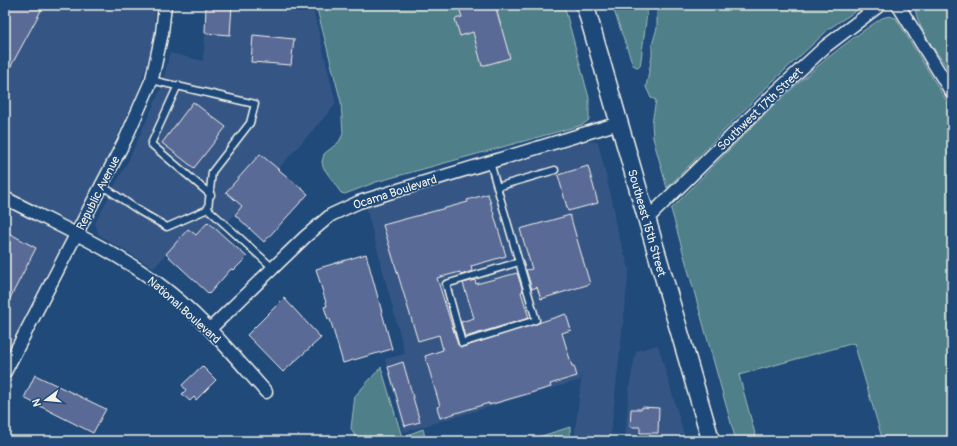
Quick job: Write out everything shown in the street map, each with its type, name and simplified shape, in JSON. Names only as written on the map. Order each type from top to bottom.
[{"type":"main road","name":"Southeast 15th Street","points":[[585,5],[710,441]]},
{"type":"street","name":"Republic Avenue","points":[[5,372],[126,138],[151,80],[162,33],[165,5]]},
{"type":"street","name":"Southwest 17th Street","points":[[646,220],[789,80],[826,46],[880,5]]},
{"type":"street","points":[[898,5],[952,93]]},
{"type":"street","name":"Ocama Boulevard","points":[[210,329],[331,215],[358,202],[619,122]]},
{"type":"street","name":"National Boulevard","points":[[5,198],[116,256],[160,284],[210,329],[266,392]]},
{"type":"lane","points":[[151,80],[255,104],[250,123],[212,172],[211,195],[208,209]]},
{"type":"lane","points":[[178,86],[151,144],[211,195]]},
{"type":"lane","points":[[490,162],[536,320],[462,343],[446,284],[519,262]]},
{"type":"lane","points":[[497,187],[556,170]]},
{"type":"lane","points":[[101,185],[140,212],[166,227],[208,209]]},
{"type":"lane","points":[[208,209],[273,268]]},
{"type":"shaded area","points":[[5,5],[155,5],[154,42],[138,91],[96,182],[30,305],[5,357]]},
{"type":"shaded area","points":[[232,5],[312,5],[336,104],[278,169],[260,154],[226,192],[242,206],[219,232],[208,222],[196,235],[188,229],[154,268],[99,235],[95,223],[129,159],[161,89],[170,53],[203,61],[205,33],[230,34]]},
{"type":"shaded area","points":[[588,141],[598,142],[615,213],[614,219],[629,269],[610,441],[574,441],[582,373],[580,380],[404,432],[385,359],[405,354],[366,207]]},
{"type":"shaded area","points":[[658,345],[686,441],[625,441],[629,388],[636,351]]},
{"type":"green space","points":[[316,5],[564,5],[589,98],[589,120],[582,125],[376,182],[345,194],[341,193],[323,167],[322,162],[324,154],[339,142],[343,134],[341,102]]},
{"type":"green space","points":[[612,5],[648,5],[640,66],[637,67],[633,65]]},
{"type":"green space","points":[[657,5],[865,5],[830,28],[771,83],[667,188],[653,138],[652,123],[656,100],[651,98],[646,87],[652,56],[652,45],[657,28]]},
{"type":"green space","points":[[915,5],[952,5],[952,75],[919,23]]},
{"type":"green space","points":[[889,16],[896,18],[952,110],[952,441],[883,441],[854,343],[739,375],[757,441],[736,441],[671,209],[746,133],[825,60],[882,18]]},
{"type":"green space","points":[[381,367],[402,437],[423,429],[426,441],[357,441],[351,428],[355,396]]},
{"type":"green space","points":[[570,427],[570,441],[526,441]]},
{"type":"building","points":[[5,5],[44,5],[5,77]]},
{"type":"building","points":[[206,5],[232,5],[230,35],[205,33]]},
{"type":"building","points":[[458,5],[495,5],[510,58],[482,66],[473,32],[460,36],[455,19],[462,17]]},
{"type":"building","points":[[253,35],[294,39],[291,65],[251,62]]},
{"type":"building","points":[[193,102],[226,127],[194,168],[162,143]]},
{"type":"building","points":[[260,154],[308,194],[264,242],[235,215],[242,206],[226,192]]},
{"type":"building","points":[[588,166],[598,203],[568,211],[558,175]]},
{"type":"building","points":[[488,194],[506,256],[471,266],[472,271],[461,275],[460,272],[437,278],[458,345],[463,347],[566,314],[571,330],[562,333],[572,366],[574,366],[577,376],[550,384],[551,387],[489,405],[489,403],[440,418],[437,407],[440,406],[425,356],[443,350],[439,335],[418,341],[383,225],[468,202],[467,200]]},
{"type":"building","points":[[570,215],[590,284],[541,299],[537,287],[532,289],[526,270],[532,269],[520,229]]},
{"type":"building","points":[[208,222],[247,257],[234,270],[231,269],[209,294],[166,254],[188,229],[196,235]]},
{"type":"building","points":[[5,231],[36,248],[5,308]]},
{"type":"building","points":[[366,254],[392,349],[343,363],[330,319],[328,319],[324,307],[327,306],[316,269]]},
{"type":"building","points":[[517,273],[529,318],[465,337],[461,322],[474,318],[463,283],[475,280],[476,284]]},
{"type":"building","points":[[284,298],[321,338],[283,372],[247,335]]},
{"type":"building","points":[[403,362],[420,422],[405,426],[388,367]]},
{"type":"building","points":[[202,366],[216,380],[196,400],[194,397],[190,401],[182,394],[186,390],[182,385]]},
{"type":"building","points":[[35,375],[106,409],[93,433],[24,398]]},
{"type":"building","points":[[642,407],[659,408],[658,433],[640,433],[640,427],[630,427],[631,409],[642,409]]}]
